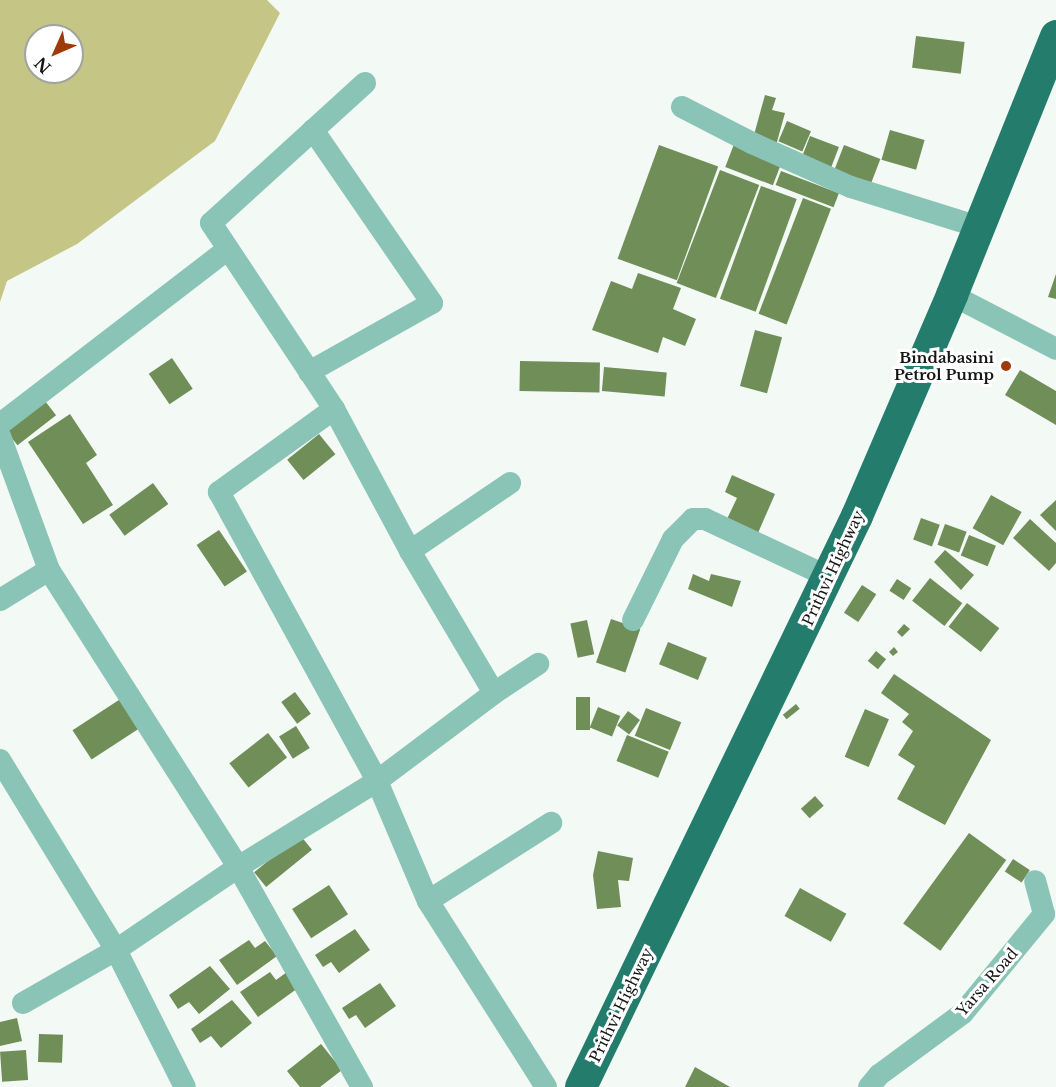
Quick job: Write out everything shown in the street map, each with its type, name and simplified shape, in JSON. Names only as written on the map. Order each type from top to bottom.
[{"type":"highway","name":"Prithvi Highway","points":[[581,1087],[829,577],[952,295],[1056,36]]},
{"type":"street","points":[[364,83],[211,223],[334,409],[410,551],[494,693]]},
{"type":"street","points":[[682,107],[752,143],[851,187],[979,227]]},
{"type":"street","points":[[309,372],[432,303],[313,130]]},
{"type":"street","points":[[0,424],[228,249]]},
{"type":"street","points":[[952,295],[1056,349]]},
{"type":"street","points":[[334,409],[219,492],[377,781],[428,902],[546,1087]]},
{"type":"street","points":[[0,436],[49,570],[238,867],[362,1087]]},
{"type":"street","points":[[410,551],[510,483]]},
{"type":"street","points":[[633,620],[673,539],[693,519],[705,519],[829,577]]},
{"type":"street","points":[[0,600],[49,570]]},
{"type":"street","points":[[23,1003],[116,950],[238,867],[377,781],[494,693],[538,664]]},
{"type":"street","points":[[0,760],[116,950],[180,1085]]},
{"type":"street","points":[[428,902],[551,823]]},
{"type":"street","name":"Yarsa Road","points":[[869,1087],[879,1075],[963,1013],[1044,914],[1035,881]]},
{"type":"green space","points":[[0,0],[267,0],[280,13],[215,141],[77,244],[7,281],[0,302]]},
{"type":"building","points":[[916,36],[965,42],[961,74],[912,68]]},
{"type":"building","points":[[765,95],[776,98],[772,110],[785,113],[775,149],[752,142]]},
{"type":"building","points":[[787,121],[811,131],[802,151],[778,141]]},
{"type":"building","points":[[890,130],[925,140],[916,170],[881,160]]},
{"type":"building","points":[[810,136],[839,147],[829,173],[800,162]]},
{"type":"building","points":[[736,139],[784,157],[773,185],[725,167]]},
{"type":"building","points":[[659,145],[718,167],[677,280],[618,259]]},
{"type":"building","points":[[844,145],[880,159],[869,189],[833,175]]},
{"type":"building","points":[[720,170],[759,185],[716,298],[677,283]]},
{"type":"building","points":[[781,171],[839,193],[834,207],[776,185]]},
{"type":"building","points":[[761,186],[797,199],[756,312],[720,299]]},
{"type":"building","points":[[803,198],[831,209],[787,325],[759,314]]},
{"type":"building","points":[[638,273],[681,288],[673,309],[696,319],[685,346],[663,337],[658,353],[592,330],[611,281],[632,289]]},
{"type":"building","points":[[1056,274],[1056,299],[1048,297]]},
{"type":"building","points":[[755,330],[782,337],[767,393],[740,386]]},
{"type":"building","points":[[172,358],[193,389],[169,404],[149,374]]},
{"type":"building","points":[[520,361],[600,362],[599,392],[519,391]]},
{"type":"building","points":[[604,367],[667,372],[665,396],[602,391]]},
{"type":"building","points":[[1020,370],[1056,391],[1056,425],[1005,395]]},
{"type":"building","points":[[45,401],[56,415],[17,445],[6,431]]},
{"type":"building","points":[[70,414],[97,455],[86,463],[113,505],[83,524],[28,442]]},
{"type":"building","points":[[319,434],[335,454],[303,480],[287,460]]},
{"type":"building","points":[[732,475],[775,494],[758,533],[727,519],[737,498],[725,492]]},
{"type":"building","points":[[153,483],[168,504],[125,536],[109,515]]},
{"type":"building","points":[[991,495],[1022,512],[1003,545],[973,528]]},
{"type":"building","points":[[1056,500],[1056,531],[1040,515]]},
{"type":"building","points":[[921,518],[940,525],[932,546],[913,540]]},
{"type":"building","points":[[1030,519],[1056,543],[1056,563],[1049,571],[1013,538]]},
{"type":"building","points":[[945,524],[967,532],[959,553],[937,545]]},
{"type":"building","points":[[219,530],[247,571],[225,587],[197,545]]},
{"type":"building","points":[[969,535],[996,546],[988,566],[961,555]]},
{"type":"building","points":[[945,550],[974,575],[961,590],[934,562]]},
{"type":"building","points":[[693,574],[709,581],[711,574],[741,581],[732,607],[688,589]]},
{"type":"building","points":[[930,578],[962,603],[944,626],[912,601]]},
{"type":"building","points":[[897,579],[911,588],[904,600],[889,591]]},
{"type":"building","points":[[862,585],[876,594],[858,622],[844,613]]},
{"type":"building","points":[[967,603],[999,628],[981,652],[949,627]]},
{"type":"building","points":[[611,619],[640,629],[625,673],[596,662]]},
{"type":"building","points":[[587,620],[594,654],[578,658],[570,624]]},
{"type":"building","points":[[904,624],[910,629],[902,637],[897,632]]},
{"type":"building","points":[[668,642],[707,658],[698,680],[659,664]]},
{"type":"building","points":[[894,647],[898,652],[893,656],[889,652]]},
{"type":"building","points":[[876,651],[886,659],[878,669],[868,661]]},
{"type":"building","points":[[894,674],[991,740],[945,825],[897,799],[915,766],[898,755],[913,731],[902,722],[909,714],[881,693]]},
{"type":"building","points":[[295,692],[311,714],[297,724],[281,702]]},
{"type":"building","points":[[576,697],[590,697],[590,730],[576,730]]},
{"type":"building","points":[[122,698],[141,727],[92,759],[73,730]]},
{"type":"building","points":[[796,704],[800,709],[787,719],[783,715]]},
{"type":"building","points":[[598,707],[620,716],[612,736],[590,727]]},
{"type":"building","points":[[646,708],[681,722],[670,750],[635,736]]},
{"type":"building","points":[[865,709],[889,719],[869,767],[845,757]]},
{"type":"building","points":[[628,711],[640,720],[629,734],[617,725]]},
{"type":"building","points":[[296,726],[310,748],[293,759],[279,737]]},
{"type":"building","points":[[268,733],[287,757],[248,788],[229,763]]},
{"type":"building","points":[[627,735],[669,752],[658,778],[617,761]]},
{"type":"building","points":[[815,796],[824,806],[810,818],[801,809]]},
{"type":"building","points":[[969,833],[1006,860],[940,951],[903,924]]},
{"type":"building","points":[[300,835],[312,850],[266,887],[254,872]]},
{"type":"building","points":[[598,851],[633,858],[629,881],[618,880],[621,907],[597,909],[593,875]]},
{"type":"building","points":[[1013,859],[1030,870],[1022,882],[1005,872]]},
{"type":"building","points":[[329,885],[348,914],[311,938],[292,909]]},
{"type":"building","points":[[800,888],[846,914],[831,942],[784,916]]},
{"type":"building","points":[[355,929],[370,950],[339,973],[331,962],[323,967],[315,955]]},
{"type":"building","points":[[249,940],[255,948],[265,941],[277,956],[237,985],[219,960]]},
{"type":"building","points":[[210,966],[230,989],[199,1014],[189,1002],[178,1009],[169,995]]},
{"type":"building","points":[[270,972],[276,980],[287,972],[298,988],[258,1017],[240,992]]},
{"type":"building","points":[[380,983],[396,1006],[365,1028],[356,1015],[349,1019],[342,1008]]},
{"type":"building","points":[[232,1000],[252,1023],[221,1048],[211,1036],[200,1043],[191,1029]]},
{"type":"building","points":[[17,1018],[22,1041],[0,1046],[0,1022]]},
{"type":"building","points":[[39,1034],[63,1035],[62,1063],[38,1062]]},
{"type":"building","points":[[321,1044],[342,1070],[320,1087],[300,1087],[287,1071]]},
{"type":"building","points":[[26,1050],[28,1080],[2,1082],[0,1052]]},
{"type":"building","points":[[695,1067],[730,1087],[685,1087]]},
{"type":"place","name":"Bindabasini Petrol Pump","points":[[1006,366]]}]
